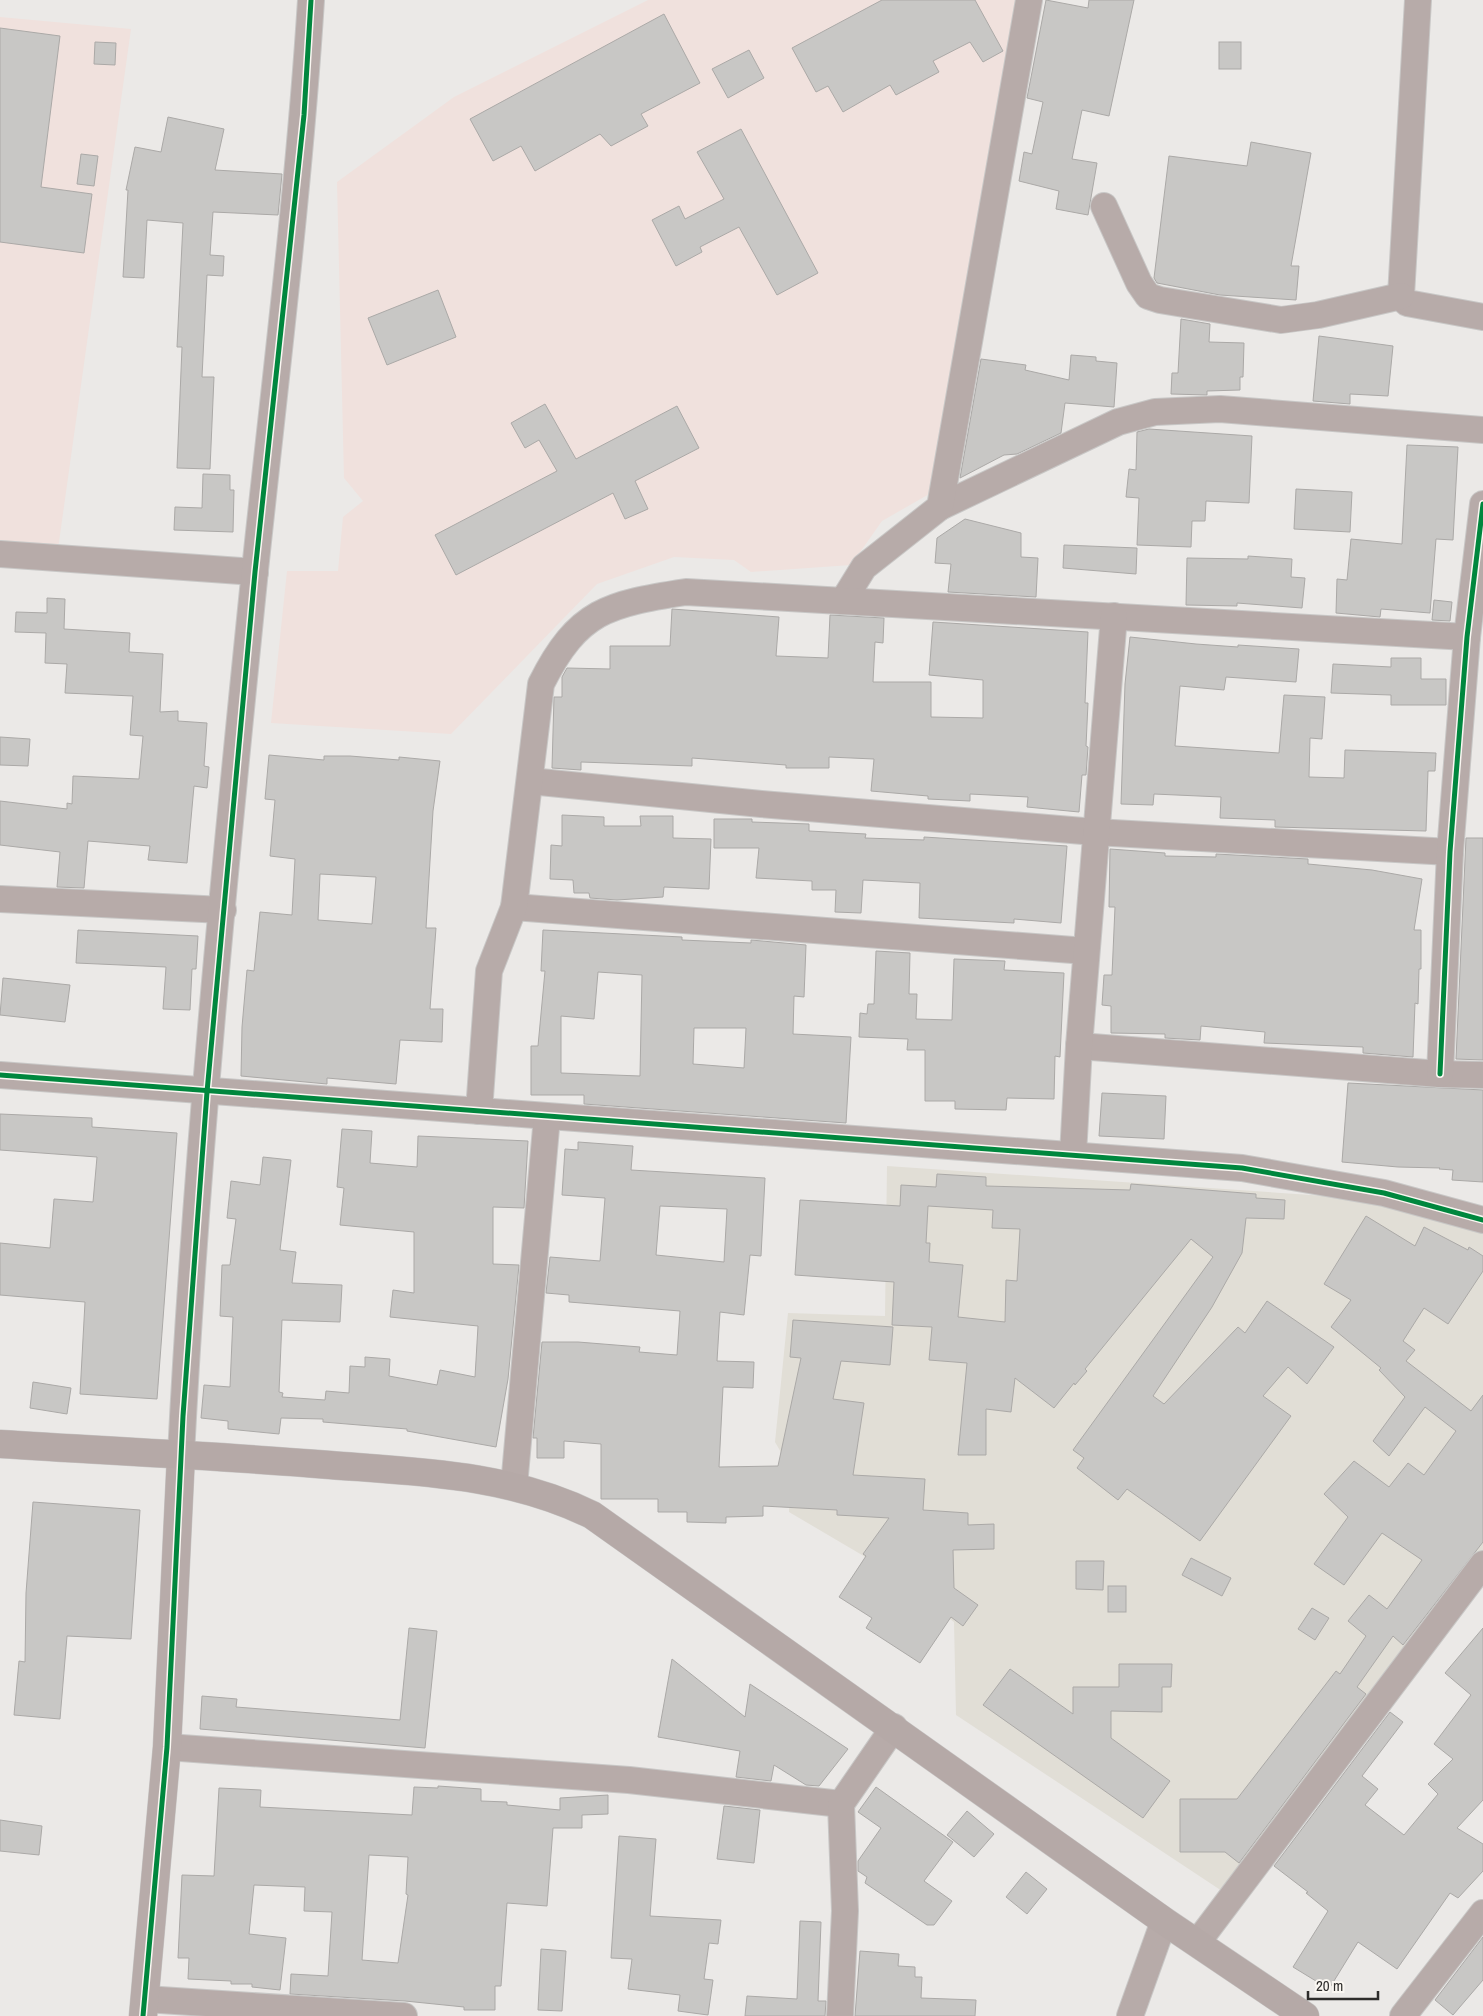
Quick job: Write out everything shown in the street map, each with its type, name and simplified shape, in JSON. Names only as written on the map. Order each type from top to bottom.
[{"type":"main road","points":[[0,1444],[422,1473],[514,1486],[562,1501],[592,1515],[1164,1921],[1305,2016]]},
{"type":"street","points":[[311,0],[304,115],[255,572],[207,1092],[180,1455],[166,1747],[144,2008],[404,2016]]},
{"type":"street","points":[[940,507],[1030,0]]},
{"type":"street","points":[[1418,0],[1401,296],[1407,303],[1483,317]]},
{"type":"street","points":[[1104,206],[1139,283],[1148,296],[1160,300],[1281,320],[1318,316],[1401,296]]},
{"type":"street","points":[[843,601],[864,567],[940,507],[1118,422],[1155,412],[1220,409],[1483,430]]},
{"type":"street","points":[[1440,1074],[1450,852],[1467,637],[1483,504]]},
{"type":"street","points":[[0,554],[255,572]]},
{"type":"street","points":[[479,1111],[489,971],[514,907],[541,684],[554,658],[570,636],[596,614],[631,600],[686,592],[1467,637]]},
{"type":"street","points":[[1073,1155],[1095,832],[1114,616]]},
{"type":"street","points":[[530,781],[771,805],[1095,832],[1450,852]]},
{"type":"street","points":[[0,899],[223,910]]},
{"type":"street","points":[[514,907],[1086,951]]},
{"type":"street","points":[[1079,1046],[1440,1074],[1483,1075]]},
{"type":"street","points":[[0,1075],[1242,1168],[1303,1177],[1384,1193],[1483,1220]]},
{"type":"street","points":[[514,1486],[547,1117]]},
{"type":"street","points":[[1197,1943],[1483,1564]]},
{"type":"street","points":[[840,2016],[845,1911],[841,1804],[894,1728]]},
{"type":"street","points":[[166,1747],[629,1780],[841,1804]]},
{"type":"street","points":[[1403,2016],[1483,1913]]},
{"type":"street","points":[[1130,2016],[1164,1921]]},
{"type":"shaded area","points":[[648,0],[1017,0],[931,493],[882,521],[851,565],[751,572],[734,560],[674,557],[597,584],[451,734],[271,723],[287,571],[338,571],[343,517],[363,501],[344,478],[337,182],[454,97]]},
{"type":"shaded area","points":[[0,17],[131,29],[58,549],[0,545]]},
{"type":"shaded area","points":[[887,1166],[1355,1198],[1483,1232],[1483,1552],[1222,1891],[956,1715],[954,1622],[862,1555],[789,1512],[790,1468],[775,1442],[788,1313],[885,1316]]},
{"type":"building","points":[[882,0],[975,0],[1003,51],[983,62],[970,42],[933,61],[939,72],[896,95],[890,85],[843,112],[828,86],[816,92],[792,48]]},
{"type":"building","points":[[1046,0],[1088,8],[1089,0],[1134,0],[1109,116],[1082,110],[1072,159],[1097,163],[1088,215],[1056,209],[1059,191],[1019,181],[1024,152],[1032,154],[1043,102],[1027,98]]},
{"type":"building","points":[[664,14],[700,83],[641,114],[648,126],[611,146],[600,134],[535,171],[521,146],[493,161],[470,119]]},
{"type":"building","points":[[0,28],[60,36],[41,187],[92,194],[84,253],[0,242]]},
{"type":"building","points":[[95,42],[116,43],[115,65],[94,64]]},
{"type":"building","points":[[1219,42],[1241,42],[1241,69],[1219,69]]},
{"type":"building","points":[[749,50],[764,78],[728,98],[712,69]]},
{"type":"building","points":[[168,117],[224,129],[215,170],[282,174],[278,215],[213,212],[210,255],[224,256],[223,276],[207,275],[202,377],[214,377],[210,469],[177,468],[182,347],[177,347],[183,223],[147,220],[144,278],[123,277],[128,190],[126,190],[135,147],[161,152]]},
{"type":"building","points":[[741,129],[818,273],[777,295],[739,227],[700,247],[702,252],[676,266],[652,220],[679,206],[685,219],[724,199],[697,152]]},
{"type":"building","points":[[1251,142],[1311,153],[1291,266],[1299,266],[1296,300],[1220,295],[1157,283],[1154,278],[1169,156],[1247,166]]},
{"type":"building","points":[[81,154],[98,156],[94,186],[77,184]]},
{"type":"building","points":[[438,290],[456,337],[387,365],[368,318]]},
{"type":"building","points":[[1181,319],[1210,324],[1209,342],[1244,343],[1243,377],[1240,377],[1240,390],[1207,391],[1207,395],[1171,394],[1172,373],[1178,373]]},
{"type":"building","points":[[1319,336],[1393,346],[1388,396],[1350,394],[1350,404],[1313,401]]},
{"type":"building","points":[[1071,355],[1096,357],[1096,361],[1117,363],[1114,407],[1065,403],[1061,433],[1017,454],[1004,455],[960,478],[981,359],[1026,365],[1025,370],[1069,380]]},
{"type":"building","points":[[545,404],[576,459],[677,406],[699,448],[635,481],[648,509],[625,519],[613,493],[456,575],[435,535],[557,471],[539,440],[525,448],[511,423]]},
{"type":"building","points":[[1149,429],[1252,436],[1249,503],[1206,501],[1205,521],[1192,521],[1191,547],[1137,545],[1139,498],[1126,497],[1129,469],[1136,470],[1137,432]]},
{"type":"building","points":[[1407,445],[1458,447],[1453,540],[1436,539],[1430,613],[1381,609],[1380,617],[1336,613],[1337,579],[1347,580],[1351,539],[1402,544]]},
{"type":"building","points":[[203,474],[230,475],[230,490],[234,490],[233,532],[174,530],[175,507],[202,508]]},
{"type":"building","points":[[1296,489],[1352,492],[1350,532],[1294,529]]},
{"type":"building","points":[[965,519],[1021,533],[1021,557],[1038,558],[1036,597],[948,592],[951,564],[935,563],[937,538]]},
{"type":"building","points":[[1064,545],[1137,548],[1136,574],[1063,568]]},
{"type":"building","points":[[1248,556],[1292,559],[1291,577],[1305,578],[1302,608],[1237,603],[1237,606],[1186,605],[1187,558],[1248,559]]},
{"type":"building","points":[[47,598],[65,599],[64,629],[130,633],[129,652],[163,654],[160,712],[178,711],[178,721],[207,723],[204,766],[209,767],[207,788],[194,786],[187,863],[148,860],[150,846],[88,841],[84,888],[57,887],[60,852],[0,845],[0,801],[67,809],[67,803],[72,804],[73,776],[139,779],[143,736],[130,735],[133,696],[65,693],[67,664],[45,663],[46,633],[15,632],[16,612],[47,613]]},
{"type":"building","points":[[1434,600],[1452,602],[1450,621],[1432,620]]},
{"type":"building","points":[[672,609],[779,617],[776,656],[828,658],[830,615],[884,618],[883,643],[875,642],[873,682],[931,682],[931,717],[983,718],[983,680],[929,675],[933,622],[1088,632],[1085,703],[1088,703],[1086,746],[1088,747],[1086,775],[1082,775],[1079,812],[1027,807],[1028,797],[970,794],[970,801],[928,799],[928,796],[871,791],[874,759],[829,757],[829,768],[786,768],[786,765],[692,758],[692,766],[581,762],[581,770],[552,768],[554,697],[562,697],[562,677],[567,668],[610,669],[610,646],[670,646]]},
{"type":"building","points":[[1130,637],[1238,647],[1238,645],[1299,649],[1296,682],[1226,677],[1224,690],[1180,686],[1175,746],[1279,753],[1284,695],[1325,697],[1322,739],[1310,738],[1309,777],[1344,778],[1345,750],[1436,753],[1435,771],[1428,771],[1426,831],[1275,827],[1275,820],[1220,818],[1221,797],[1154,794],[1153,805],[1121,804],[1125,684]]},
{"type":"building","points":[[1391,658],[1421,658],[1421,679],[1446,679],[1446,705],[1391,705],[1391,695],[1331,693],[1333,664],[1391,667]]},
{"type":"building","points":[[0,737],[30,739],[28,766],[0,765]]},
{"type":"building","points":[[269,755],[324,760],[324,756],[350,756],[399,760],[399,757],[440,761],[433,811],[426,928],[436,928],[430,1009],[443,1009],[442,1042],[400,1040],[396,1084],[327,1078],[327,1084],[241,1076],[242,1027],[247,970],[254,971],[260,912],[292,915],[295,859],[270,856],[275,800],[265,799]],"holes":[[[320,874],[376,877],[372,924],[318,920]]]},
{"type":"building","points":[[562,815],[604,817],[604,826],[641,826],[640,816],[673,816],[673,838],[711,839],[709,889],[664,887],[663,897],[617,900],[590,898],[589,893],[574,893],[573,880],[550,879],[551,845],[562,846]]},
{"type":"building","points":[[714,819],[752,819],[752,822],[809,824],[809,831],[866,834],[865,838],[924,840],[924,837],[1067,846],[1061,923],[1014,919],[1014,923],[919,918],[920,883],[863,880],[861,913],[835,912],[836,890],[812,890],[812,881],[756,878],[759,848],[714,848]]},
{"type":"building","points":[[1466,838],[1483,838],[1483,1060],[1456,1059]]},
{"type":"building","points":[[1110,849],[1165,853],[1165,856],[1216,857],[1216,854],[1308,859],[1308,864],[1372,870],[1422,879],[1414,930],[1421,930],[1421,969],[1419,969],[1418,1004],[1415,1003],[1413,1057],[1363,1053],[1363,1047],[1264,1043],[1265,1032],[1201,1026],[1200,1040],[1165,1038],[1165,1034],[1111,1033],[1111,1006],[1102,1005],[1104,975],[1112,975],[1115,907],[1109,907]]},
{"type":"building","points":[[78,930],[198,936],[196,969],[192,969],[190,1010],[163,1009],[166,967],[76,963]]},
{"type":"building","points":[[543,930],[682,937],[682,940],[751,943],[751,940],[806,945],[804,997],[794,996],[793,1034],[851,1037],[846,1123],[584,1104],[584,1095],[531,1095],[531,1046],[538,1046],[545,971],[541,971]],"holes":[[[598,972],[642,975],[640,1076],[561,1073],[561,1016],[594,1019]],[[694,1028],[746,1028],[744,1068],[693,1064]]]},
{"type":"building","points":[[876,951],[910,953],[909,994],[917,994],[916,1019],[952,1020],[954,959],[1005,961],[1004,970],[1064,973],[1060,1057],[1055,1056],[1054,1099],[1007,1098],[1006,1110],[955,1109],[955,1101],[925,1101],[925,1050],[907,1050],[908,1039],[859,1037],[860,1013],[867,1014],[868,1004],[874,1004]]},
{"type":"building","points":[[3,978],[70,985],[65,1022],[0,1015]]},
{"type":"building","points":[[1348,1083],[1483,1090],[1483,1182],[1452,1180],[1453,1170],[1440,1168],[1398,1167],[1342,1162]]},
{"type":"building","points":[[1102,1093],[1166,1096],[1164,1139],[1099,1136]]},
{"type":"building","points":[[0,1114],[92,1118],[92,1127],[177,1133],[157,1399],[80,1394],[85,1302],[0,1295],[0,1243],[50,1248],[54,1199],[93,1202],[97,1157],[0,1150]]},
{"type":"building","points":[[342,1129],[372,1131],[370,1163],[417,1167],[418,1136],[528,1141],[524,1208],[493,1207],[493,1264],[519,1265],[508,1379],[496,1447],[407,1431],[407,1429],[323,1422],[323,1419],[281,1418],[279,1434],[228,1429],[228,1421],[201,1418],[204,1385],[230,1387],[233,1317],[220,1316],[222,1265],[230,1265],[236,1219],[227,1218],[231,1181],[260,1185],[263,1157],[291,1160],[280,1250],[296,1252],[292,1283],[342,1285],[340,1322],[282,1320],[279,1392],[283,1393],[282,1397],[325,1400],[326,1391],[349,1393],[350,1366],[365,1367],[365,1357],[390,1359],[389,1376],[437,1385],[440,1370],[475,1377],[478,1326],[390,1317],[393,1290],[414,1293],[414,1232],[340,1225],[344,1188],[337,1187]]},
{"type":"building","points":[[578,1142],[633,1146],[631,1170],[765,1178],[761,1256],[750,1255],[744,1315],[720,1312],[717,1361],[754,1362],[753,1388],[723,1387],[719,1467],[778,1466],[801,1358],[790,1357],[793,1320],[893,1327],[890,1365],[841,1361],[833,1399],[864,1403],[853,1475],[925,1479],[923,1510],[968,1513],[968,1525],[994,1524],[994,1549],[953,1550],[954,1588],[978,1605],[963,1626],[951,1617],[920,1663],[866,1628],[872,1618],[839,1597],[866,1556],[863,1554],[889,1518],[837,1515],[837,1510],[763,1506],[763,1516],[726,1517],[726,1523],[687,1522],[687,1512],[658,1512],[658,1499],[601,1499],[601,1444],[564,1441],[564,1458],[537,1458],[537,1438],[533,1438],[542,1342],[578,1342],[640,1347],[639,1352],[677,1355],[680,1311],[569,1302],[569,1295],[546,1293],[550,1257],[600,1261],[605,1198],[562,1195],[565,1149],[578,1150]],"holes":[[[660,1206],[727,1209],[724,1262],[656,1255]]]},
{"type":"building","points":[[937,1174],[986,1177],[986,1186],[1130,1190],[1131,1184],[1256,1194],[1256,1198],[1285,1200],[1284,1219],[1246,1218],[1242,1253],[1212,1307],[1153,1396],[1164,1404],[1238,1327],[1245,1333],[1267,1301],[1334,1347],[1307,1384],[1288,1367],[1263,1396],[1291,1416],[1200,1541],[1127,1489],[1118,1500],[1077,1468],[1084,1458],[1073,1450],[1213,1257],[1191,1239],[1085,1369],[1087,1371],[1075,1385],[1074,1383],[1054,1408],[1015,1378],[1011,1412],[986,1409],[986,1455],[958,1455],[967,1363],[929,1360],[932,1327],[892,1325],[894,1282],[795,1275],[800,1200],[900,1206],[901,1185],[936,1187]],"holes":[[[928,1206],[993,1210],[992,1228],[1020,1229],[1017,1281],[1006,1280],[1005,1322],[958,1317],[963,1265],[929,1262],[930,1243],[926,1243]]]},
{"type":"building","points":[[1366,1216],[1415,1246],[1424,1227],[1468,1250],[1469,1247],[1483,1256],[1483,1271],[1448,1324],[1424,1308],[1403,1341],[1415,1350],[1406,1361],[1471,1411],[1483,1395],[1483,1542],[1403,1645],[1393,1636],[1357,1687],[1366,1694],[1239,1863],[1225,1852],[1180,1852],[1180,1799],[1237,1799],[1336,1671],[1340,1674],[1366,1636],[1348,1621],[1369,1595],[1387,1609],[1422,1560],[1382,1533],[1344,1585],[1314,1564],[1348,1517],[1324,1494],[1354,1461],[1389,1487],[1408,1463],[1424,1475],[1456,1431],[1425,1407],[1389,1456],[1373,1441],[1405,1397],[1379,1370],[1381,1368],[1331,1327],[1351,1300],[1324,1284]]},
{"type":"building","points":[[33,1382],[71,1388],[67,1414],[30,1408]]},
{"type":"building","points":[[33,1502],[140,1510],[131,1639],[67,1636],[60,1719],[14,1715],[19,1661],[25,1662],[26,1593]]},
{"type":"building","points":[[1191,1558],[1231,1578],[1222,1596],[1182,1575]]},
{"type":"building","points":[[1076,1561],[1104,1561],[1103,1590],[1076,1589]]},
{"type":"building","points":[[1108,1586],[1126,1586],[1126,1612],[1108,1612]]},
{"type":"building","points":[[1312,1608],[1329,1618],[1315,1640],[1298,1629]]},
{"type":"building","points":[[409,1628],[437,1631],[425,1748],[200,1729],[202,1696],[237,1699],[236,1707],[400,1720]]},
{"type":"building","points":[[1483,1628],[1483,1800],[1457,1828],[1483,1844],[1483,1871],[1458,1898],[1450,1893],[1397,1969],[1358,1942],[1329,1989],[1293,1967],[1328,1911],[1306,1893],[1308,1892],[1274,1866],[1390,1712],[1403,1722],[1362,1776],[1378,1789],[1365,1805],[1404,1835],[1438,1794],[1428,1784],[1453,1759],[1434,1744],[1471,1695],[1445,1673]]},
{"type":"building","points":[[672,1659],[745,1717],[750,1684],[848,1749],[819,1786],[806,1785],[774,1765],[771,1781],[736,1777],[740,1751],[658,1737]]},
{"type":"building","points":[[1119,1664],[1172,1664],[1171,1687],[1162,1687],[1162,1712],[1111,1711],[1111,1738],[1170,1781],[1143,1818],[983,1705],[1010,1669],[1073,1714],[1073,1687],[1119,1687]]},
{"type":"building","points":[[438,1786],[481,1789],[481,1801],[507,1802],[507,1805],[560,1810],[560,1798],[608,1795],[608,1814],[582,1815],[582,1828],[553,1828],[547,1906],[507,1903],[501,1986],[495,1986],[495,2010],[464,2010],[464,2007],[405,2001],[290,1994],[291,1974],[328,1976],[332,1912],[304,1911],[305,1887],[254,1885],[249,1934],[286,1938],[280,1990],[252,1987],[252,1984],[231,1984],[231,1981],[188,1979],[189,1958],[178,1958],[182,1875],[214,1876],[219,1788],[261,1790],[260,1807],[412,1815],[414,1787],[438,1788]],"holes":[[[369,1855],[408,1857],[406,1894],[408,1895],[398,1963],[362,1960]]]},
{"type":"building","points":[[876,1787],[953,1842],[924,1881],[952,1901],[934,1925],[927,1925],[865,1883],[867,1877],[858,1871],[858,1861],[881,1828],[858,1812]]},
{"type":"building","points":[[724,1806],[760,1810],[754,1863],[717,1859]]},
{"type":"building","points":[[967,1811],[994,1834],[974,1857],[947,1835]]},
{"type":"building","points":[[0,1820],[42,1826],[39,1855],[0,1851]]},
{"type":"building","points":[[619,1836],[656,1839],[650,1916],[721,1920],[718,1944],[709,1943],[704,1979],[713,1980],[708,2015],[678,2011],[680,1995],[628,1989],[632,1959],[611,1958]]},
{"type":"building","points":[[1026,1872],[1047,1889],[1027,1914],[1006,1897]]},
{"type":"building","points":[[800,1921],[821,1922],[818,2001],[826,2001],[825,2016],[745,2016],[747,1996],[797,1999]]},
{"type":"building","points":[[1483,1937],[1483,1980],[1453,2015],[1435,2000]]},
{"type":"building","points":[[541,1949],[566,1951],[562,2011],[538,2010]]},
{"type":"building","points":[[860,1951],[899,1954],[898,1966],[915,1967],[915,1977],[922,1977],[921,1998],[976,2000],[975,2016],[855,2016]]},
{"type":"cycle path","points":[[143,2016],[167,1747],[183,1416],[207,1092],[255,572],[304,115],[311,0]]},
{"type":"cycle path","points":[[1440,1074],[1450,852],[1467,637],[1483,504]]},
{"type":"cycle path","points":[[0,1075],[1242,1168],[1384,1193],[1483,1220]]}]
